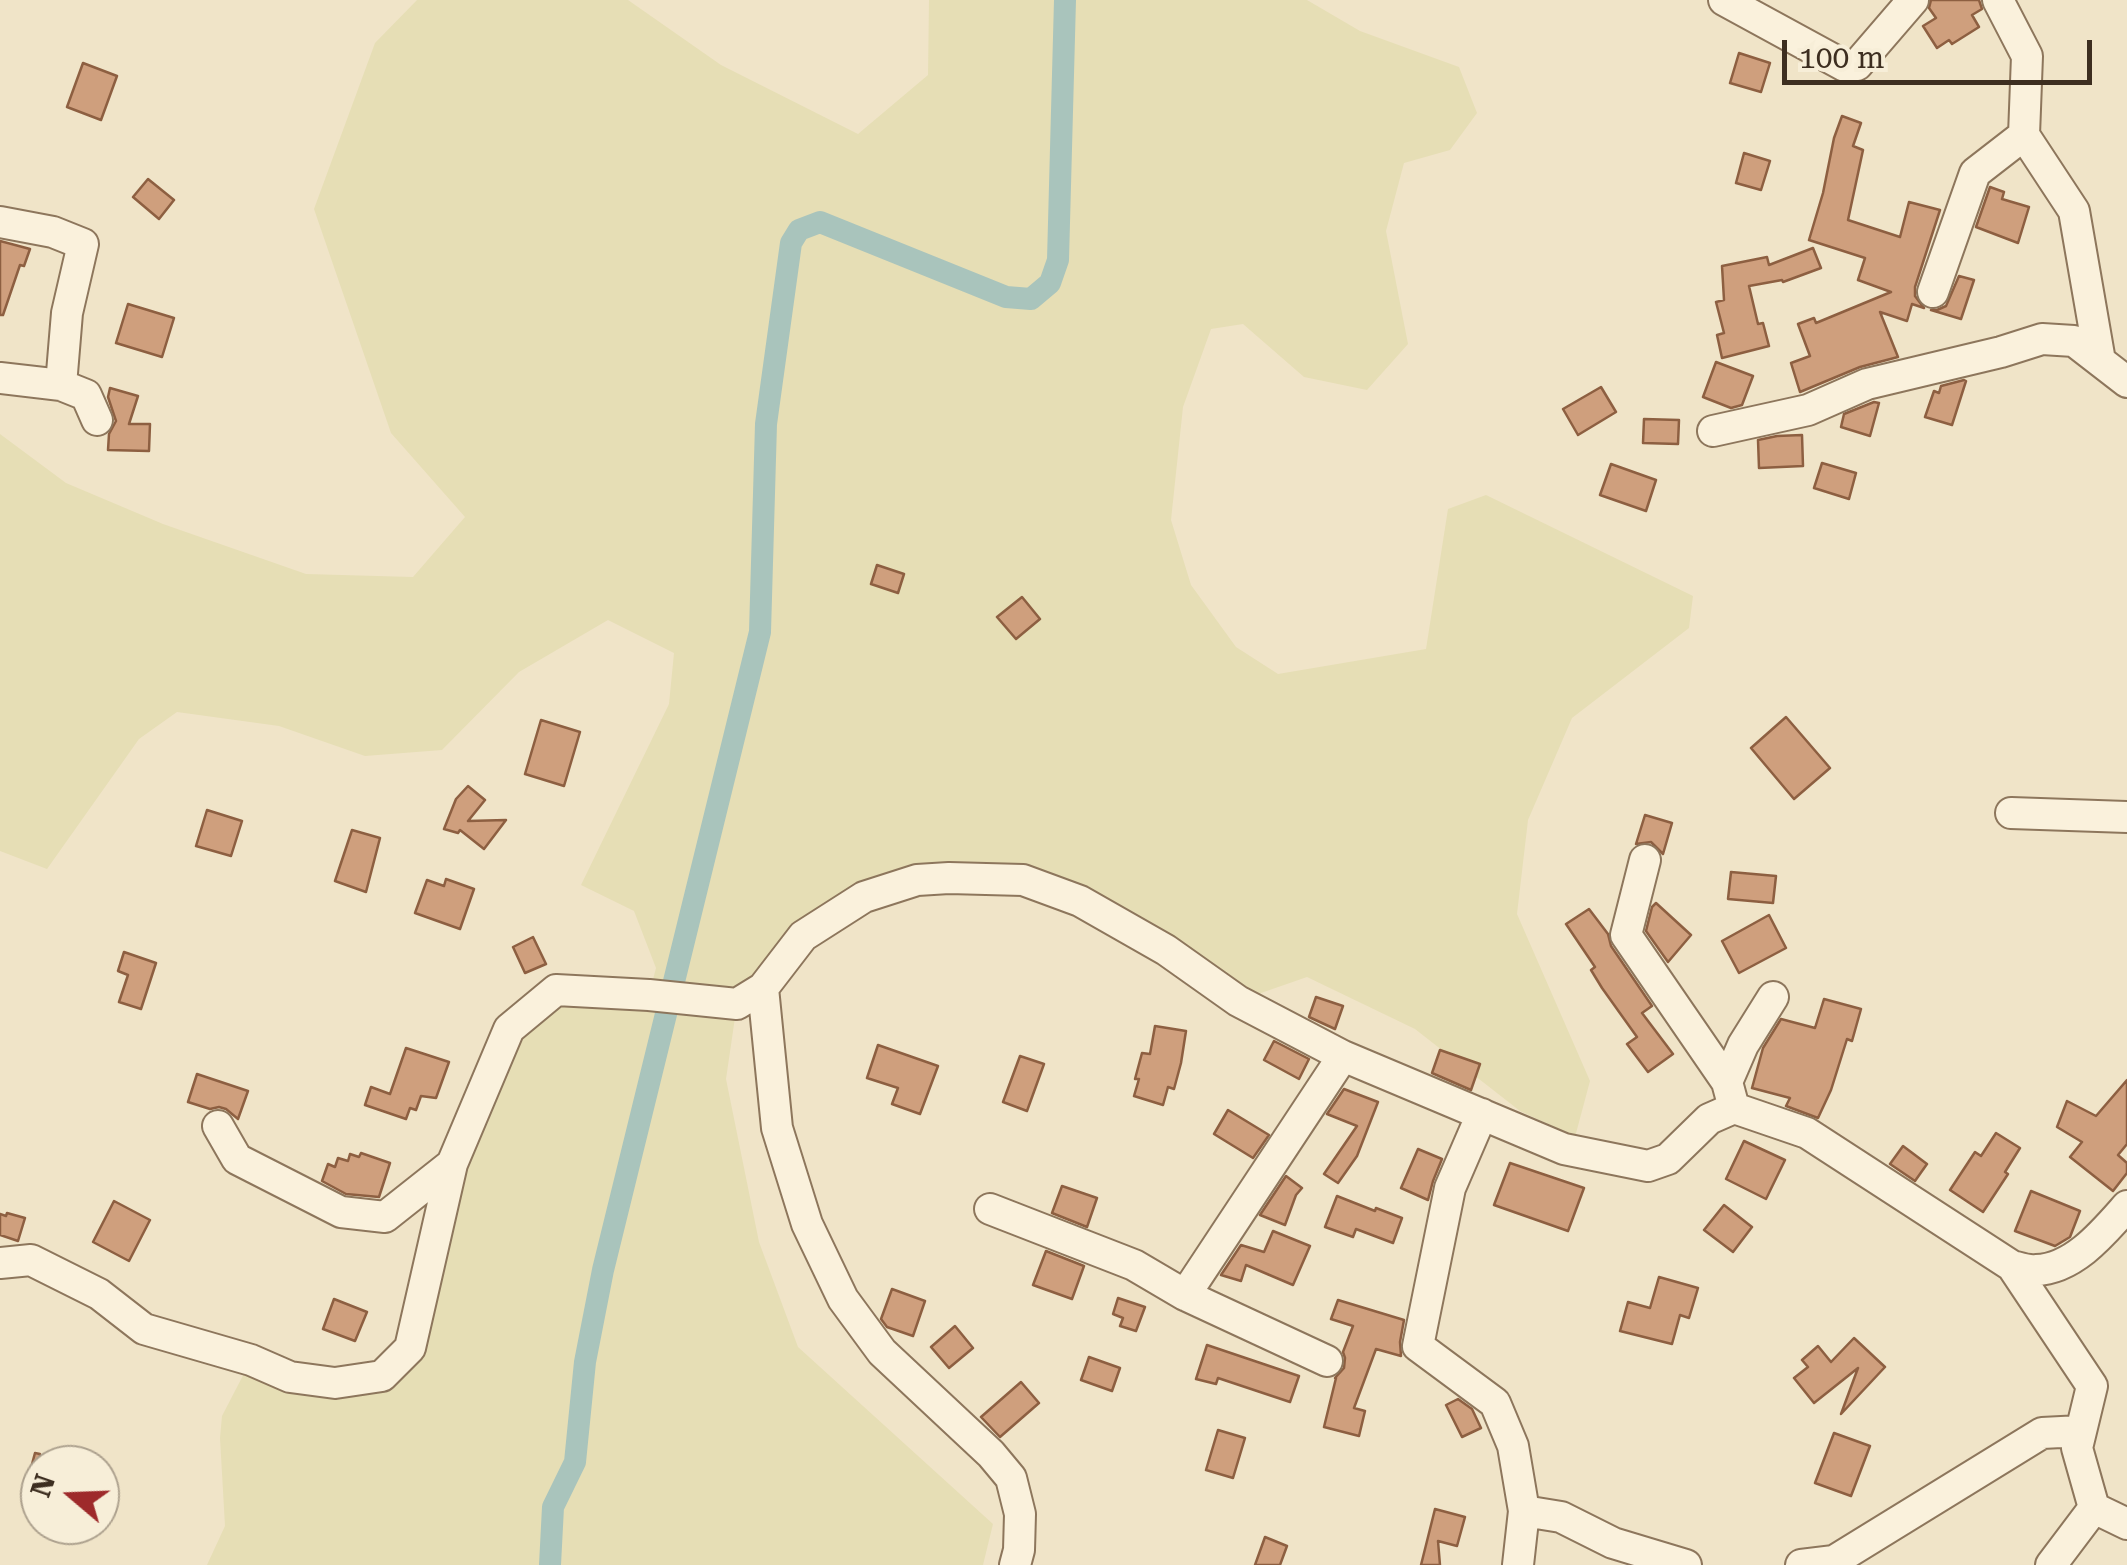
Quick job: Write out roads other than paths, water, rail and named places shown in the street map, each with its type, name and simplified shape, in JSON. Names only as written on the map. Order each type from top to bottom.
[{"type":"street","points":[[1724,0],[1845,66],[1857,65],[1912,0]]},
{"type":"street","points":[[1998,0],[2027,56],[2024,135],[2074,212],[2100,361]]},
{"type":"street","points":[[1933,292],[1975,173],[2024,135]]},
{"type":"street","points":[[0,222],[54,232],[84,244],[67,313],[61,386]]},
{"type":"street","points":[[1713,430],[1808,410],[1868,384],[2042,339],[2074,341],[2127,382]]},
{"type":"street","points":[[0,378],[61,386],[86,395],[96,420]]},
{"type":"street","points":[[2011,812],[2127,817]]},
{"type":"street","points":[[1645,860],[1626,935],[1730,1095],[1807,1133],[2012,1266],[2036,1271],[2066,1264],[2127,1206]]},
{"type":"street","points":[[0,1263],[31,1260],[98,1294],[144,1329],[251,1360],[290,1377],[335,1383],[382,1376],[410,1348],[452,1164],[509,1029],[556,990],[737,1004],[763,988],[804,936],[864,897],[917,880],[1023,880],[1080,901],[1166,950],[1238,1000],[1342,1056],[1564,1148],[1648,1166],[1668,1159],[1730,1095],[1743,1044],[1773,997]]},
{"type":"street","points":[[763,988],[777,1128],[807,1224],[843,1300],[882,1352],[991,1454],[1011,1478],[1020,1514],[1015,1565]]},
{"type":"street","points":[[1185,1295],[1342,1056]]},
{"type":"street","points":[[1482,1114],[1450,1188],[1418,1346],[1496,1404],[1513,1446],[1524,1511],[1518,1565]]},
{"type":"street","points":[[218,1126],[236,1159],[342,1212],[384,1217],[452,1164]]},
{"type":"street","points":[[990,1209],[1134,1265],[1185,1295],[1326,1361]]},
{"type":"street","points":[[2012,1266],[2092,1386],[2077,1448],[2094,1508],[2127,1524]]},
{"type":"street","points":[[1802,1565],[1834,1561],[2042,1432],[2081,1431]]},
{"type":"street","points":[[2051,1565],[2094,1508]]},
{"type":"street","points":[[1524,1511],[1561,1517],[1613,1543],[1686,1565]]},
{"type":"waterway","points":[[550,1565],[553,1507],[575,1462],[585,1362],[603,1270],[760,632],[766,424],[791,243],[799,230],[820,222],[1006,297],[1031,299],[1050,283],[1058,260],[1065,0]]}]
